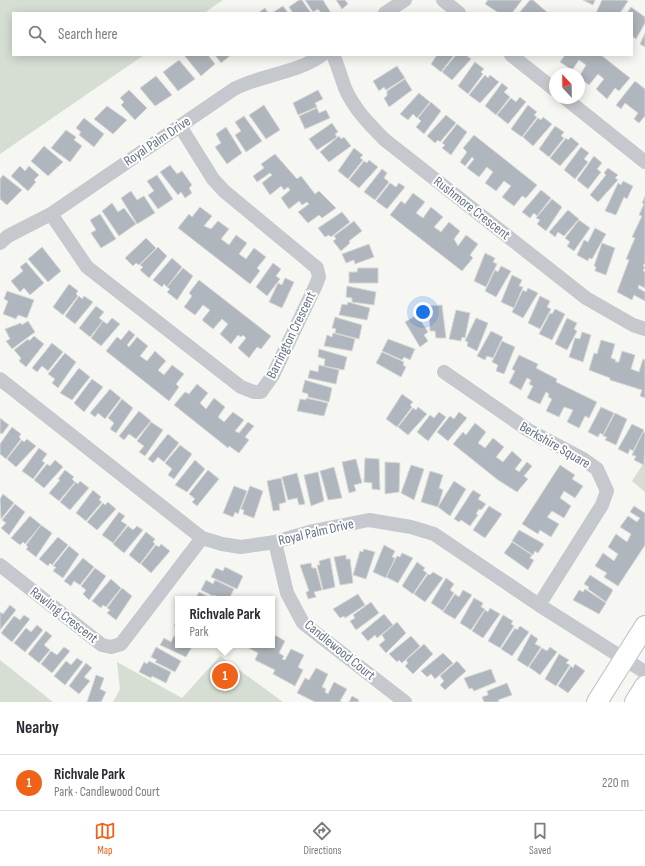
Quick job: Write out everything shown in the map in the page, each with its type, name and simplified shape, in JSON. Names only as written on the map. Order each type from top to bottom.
[{"type":"main road","points":[[597,702],[645,626]]},
{"type":"main road","points":[[635,702],[645,686]]},
{"type":"street","points":[[387,12],[405,0]]},
{"type":"street","points":[[442,0],[458,12]]},
{"type":"street","name":"Royal Palm Drive","points":[[0,243],[8,236],[51,214],[247,82],[271,76],[320,56]]},
{"type":"street","name":"Rushmore Crescent","points":[[333,56],[354,104],[367,122],[385,140],[586,298],[633,326],[645,329]]},
{"type":"street","points":[[512,56],[549,85]]},
{"type":"street","points":[[572,104],[645,162]]},
{"type":"street","name":"Barrington Crescent","points":[[51,214],[87,267],[242,387],[254,392],[261,392],[273,375],[315,287],[319,277],[317,268],[224,191],[213,179],[180,126]]},
{"type":"street","name":"Berkshire Square","points":[[444,372],[528,430],[583,459],[597,469],[603,481],[607,491],[602,505],[539,605]]},
{"type":"street","name":"Royal Palm Drive","points":[[0,379],[202,538],[222,544],[242,547],[276,542],[313,531],[369,520],[412,527],[434,534],[539,605],[645,672]]},
{"type":"street","name":"Rawling Crescent","points":[[0,565],[102,645],[111,647],[121,644],[202,538]]},
{"type":"street","name":"Candlewood Court","points":[[276,542],[287,593],[303,623],[405,702]]},
{"type":"shaded area","points":[[0,0],[223,0],[205,12],[12,12],[12,56],[143,56],[0,154]]},
{"type":"shaded area","points":[[645,461],[645,492],[632,481]]},
{"type":"shaded area","points":[[220,656],[283,702],[113,702],[120,689],[117,662],[182,698]]},
{"type":"shaded area","points":[[0,660],[53,702],[0,702]]},
{"type":"building","points":[[299,0],[302,0],[310,12],[292,12],[289,7]]},
{"type":"building","points":[[305,0],[323,0],[330,12],[320,12],[318,9],[313,12]]},
{"type":"building","points":[[336,0],[345,0],[348,4],[342,9]]},
{"type":"building","points":[[488,0],[522,0],[513,12],[497,12],[485,4]]},
{"type":"building","points":[[530,0],[533,0],[547,12],[520,12]]},
{"type":"building","points":[[583,0],[595,0],[593,5]]},
{"type":"building","points":[[602,0],[628,1],[621,12],[596,12]]},
{"type":"building","points":[[283,6],[287,12],[274,12]]},
{"type":"building","points":[[631,7],[645,17],[645,23],[636,39],[633,37],[633,12],[628,12]]},
{"type":"building","points":[[265,8],[267,12],[259,12]]},
{"type":"building","points":[[645,33],[645,47],[640,44]]},
{"type":"building","points":[[185,56],[209,56],[215,64],[201,76]]},
{"type":"building","points":[[216,56],[230,56],[221,63]]},
{"type":"building","points":[[436,56],[453,56],[441,72],[431,64]]},
{"type":"building","points":[[455,56],[467,56],[471,59],[452,80],[442,72]]},
{"type":"building","points":[[564,56],[602,56],[630,78],[619,91],[615,88],[607,99],[596,89],[604,79],[598,74],[589,85],[585,82],[584,68],[586,65],[579,60],[573,68],[569,68],[560,62]]},
{"type":"building","points":[[179,60],[195,79],[178,91],[163,72]]},
{"type":"building","points":[[475,62],[484,69],[481,72],[483,74],[468,94],[458,86]]},
{"type":"building","points":[[397,66],[405,78],[386,90],[384,87],[379,91],[373,81]]},
{"type":"building","points":[[485,75],[488,78],[490,75],[499,82],[480,103],[469,95]]},
{"type":"building","points":[[156,76],[172,95],[155,106],[140,88]]},
{"type":"building","points":[[405,79],[412,90],[389,107],[384,98],[387,96],[387,91]]},
{"type":"building","points":[[635,81],[645,89],[645,116],[639,123],[634,119],[638,113],[625,103],[621,109],[616,105]]},
{"type":"building","points":[[502,83],[508,88],[504,92],[510,97],[496,115],[485,106]]},
{"type":"building","points":[[129,90],[147,108],[135,120],[121,105],[124,102],[120,98]]},
{"type":"building","points":[[318,90],[323,99],[315,103],[317,107],[298,115],[293,103]]},
{"type":"building","points":[[419,93],[430,102],[417,118],[413,114],[408,120],[400,114]]},
{"type":"building","points":[[520,97],[526,102],[508,124],[497,115],[511,98],[516,102]]},
{"type":"building","points":[[431,102],[441,111],[424,134],[416,127],[421,121],[418,118]]},
{"type":"building","points":[[264,105],[280,130],[266,139],[249,115]]},
{"type":"building","points":[[528,105],[537,112],[534,115],[537,117],[522,137],[511,129]]},
{"type":"building","points":[[107,106],[127,120],[113,134],[94,119]]},
{"type":"building","points":[[317,108],[319,113],[326,110],[330,118],[305,129],[299,116]]},
{"type":"building","points":[[446,115],[456,123],[440,142],[438,140],[435,143],[427,136]]},
{"type":"building","points":[[244,116],[262,141],[246,152],[235,135],[241,131],[235,122]]},
{"type":"building","points":[[543,117],[552,124],[533,146],[523,137],[538,118],[541,120]]},
{"type":"building","points":[[84,118],[104,134],[94,147],[79,135],[81,132],[76,128]]},
{"type":"building","points":[[332,123],[338,132],[335,134],[337,137],[317,150],[309,139]]},
{"type":"building","points":[[457,124],[467,132],[451,155],[442,148],[445,145],[442,143]]},
{"type":"building","points":[[555,126],[564,132],[561,136],[564,138],[549,157],[539,149]]},
{"type":"building","points":[[226,127],[242,153],[227,164],[215,147],[221,143],[216,134]]},
{"type":"building","points":[[66,130],[76,137],[74,140],[82,146],[70,162],[51,148]]},
{"type":"building","points":[[474,135],[537,185],[526,198],[522,196],[514,206],[502,197],[511,186],[504,181],[496,191],[485,183],[493,172],[487,167],[479,177],[467,168],[474,159],[472,157],[465,166],[460,162],[467,152],[463,148]]},
{"type":"building","points":[[339,136],[341,139],[344,137],[351,146],[329,162],[320,152]]},
{"type":"building","points":[[571,137],[579,144],[560,166],[550,158],[566,138],[568,140]]},
{"type":"building","points":[[44,146],[63,162],[48,176],[31,161]]},
{"type":"building","points":[[581,147],[589,153],[584,159],[588,162],[575,179],[564,170]]},
{"type":"building","points":[[354,148],[363,155],[360,158],[363,160],[348,179],[338,171]]},
{"type":"building","points":[[275,154],[297,179],[301,176],[315,194],[319,191],[336,208],[322,218],[319,215],[308,223],[298,212],[309,204],[307,202],[302,205],[299,201],[289,209],[281,198],[290,190],[288,187],[284,190],[281,186],[270,195],[262,183],[272,175],[270,173],[257,182],[253,176],[264,168],[261,164]]},
{"type":"building","points":[[594,156],[602,163],[597,169],[601,172],[588,189],[577,180]]},
{"type":"building","points":[[369,160],[378,167],[359,188],[349,180],[364,161],[367,163]]},
{"type":"building","points":[[170,165],[177,174],[182,171],[192,185],[189,188],[192,193],[185,198],[181,192],[178,195],[160,172]]},
{"type":"building","points":[[20,166],[25,171],[29,166],[39,175],[34,180],[36,182],[28,191],[11,176]]},
{"type":"building","points":[[608,168],[618,175],[615,178],[618,180],[598,202],[590,195],[606,175],[604,173]]},
{"type":"building","points":[[382,169],[387,173],[384,178],[389,182],[375,200],[364,192]]},
{"type":"building","points":[[3,175],[22,190],[7,205],[0,199],[0,179]]},
{"type":"building","points":[[157,175],[173,199],[158,209],[148,195],[154,191],[147,181]]},
{"type":"building","points":[[623,181],[633,186],[627,199],[624,197],[616,215],[605,211],[618,183],[621,185]]},
{"type":"building","points":[[390,183],[396,187],[399,183],[405,187],[387,209],[376,201]]},
{"type":"building","points":[[541,190],[551,198],[537,216],[534,213],[530,218],[522,212]]},
{"type":"building","points":[[131,191],[137,200],[144,196],[155,213],[137,224],[121,198]]},
{"type":"building","points":[[413,193],[425,202],[416,213],[423,218],[431,207],[443,217],[434,227],[441,232],[449,222],[460,231],[454,239],[458,246],[466,235],[478,244],[470,255],[473,258],[462,271],[390,215],[401,201],[405,204]]},
{"type":"building","points":[[645,196],[645,263],[643,266],[645,267],[643,271],[645,272],[645,288],[639,285],[638,288],[645,292],[645,301],[634,295],[632,300],[617,292],[629,260],[626,259],[635,238],[632,237],[642,216],[639,215],[644,204],[642,203]]},
{"type":"building","points":[[552,199],[562,207],[546,231],[537,224],[540,220],[536,218]]},
{"type":"building","points":[[112,203],[118,212],[124,208],[136,224],[119,236],[102,211]]},
{"type":"building","points":[[200,207],[212,216],[204,226],[211,229],[218,221],[229,229],[221,239],[229,245],[236,235],[247,243],[239,254],[246,259],[254,248],[266,257],[257,268],[260,271],[250,284],[178,228],[189,214],[192,217]]},
{"type":"building","points":[[568,210],[579,219],[564,236],[558,232],[555,237],[549,232]]},
{"type":"building","points":[[342,212],[350,222],[331,237],[329,235],[325,237],[318,228]]},
{"type":"building","points":[[100,214],[116,239],[101,248],[91,233],[96,230],[90,220]]},
{"type":"building","points":[[579,220],[590,228],[574,251],[567,246],[570,242],[565,238]]},
{"type":"building","points":[[354,221],[362,231],[349,241],[350,243],[341,251],[333,241],[336,239],[334,236]]},
{"type":"building","points":[[595,228],[606,234],[592,259],[589,258],[588,261],[577,255],[584,240],[588,242]]},
{"type":"building","points":[[146,238],[156,248],[139,265],[136,263],[133,266],[125,258]]},
{"type":"building","points":[[602,243],[615,248],[606,275],[595,271],[596,267],[594,266]]},
{"type":"building","points":[[369,244],[374,257],[355,264],[354,260],[346,263],[342,254]]},
{"type":"building","points":[[42,247],[61,271],[48,282],[28,259]]},
{"type":"building","points":[[158,247],[167,256],[149,278],[140,270],[143,267],[140,265]]},
{"type":"building","points":[[485,253],[495,258],[493,262],[497,264],[486,287],[474,281]]},
{"type":"building","points":[[172,258],[182,267],[167,287],[164,284],[162,287],[153,280]]},
{"type":"building","points":[[26,262],[44,283],[30,295],[24,288],[20,292],[11,281],[23,271],[20,267]]},
{"type":"building","points":[[273,263],[281,269],[276,276],[280,279],[267,296],[256,287]]},
{"type":"building","points":[[501,266],[511,271],[496,297],[485,291],[495,270],[498,272]]},
{"type":"building","points":[[183,268],[193,276],[177,300],[167,292],[170,289],[167,287]]},
{"type":"building","points":[[358,268],[378,268],[378,283],[349,283],[349,272],[357,272]]},
{"type":"building","points":[[512,275],[522,280],[519,286],[523,287],[514,308],[501,302]]},
{"type":"building","points":[[285,278],[294,282],[282,308],[269,302],[278,283],[282,285]]},
{"type":"building","points":[[199,280],[271,336],[261,349],[257,347],[249,358],[238,348],[246,338],[243,335],[241,337],[238,335],[231,344],[220,334],[228,324],[222,319],[213,329],[202,320],[210,310],[203,305],[195,315],[184,307],[192,296],[189,293]]},
{"type":"building","points":[[69,284],[78,291],[76,294],[78,296],[63,315],[53,307]]},
{"type":"building","points":[[347,286],[376,292],[374,305],[352,302],[352,298],[346,297]]},
{"type":"building","points":[[528,288],[538,293],[523,318],[512,312],[523,290],[526,292]]},
{"type":"building","points":[[7,291],[34,300],[27,318],[18,315],[16,319],[3,314],[8,301],[4,299]]},
{"type":"building","points":[[79,296],[82,299],[84,296],[93,302],[75,324],[65,316]]},
{"type":"building","points":[[540,296],[550,301],[547,307],[551,309],[540,329],[528,323]]},
{"type":"building","points":[[348,302],[370,308],[367,320],[339,315],[342,304],[347,305]]},
{"type":"building","points":[[442,305],[446,338],[436,338],[435,331],[430,331],[429,306]]},
{"type":"building","points":[[96,306],[104,312],[99,318],[103,321],[90,337],[79,328]]},
{"type":"building","points":[[555,309],[565,314],[552,340],[539,334],[550,313],[552,314]]},
{"type":"building","points":[[456,310],[470,313],[465,338],[462,337],[461,341],[449,339]]},
{"type":"building","points":[[417,315],[428,332],[424,335],[428,341],[420,347],[405,322]]},
{"type":"building","points":[[335,317],[362,325],[359,339],[335,333],[336,329],[332,328]]},
{"type":"building","points":[[112,318],[120,324],[101,346],[91,338],[103,321],[107,324]]},
{"type":"building","points":[[476,318],[488,323],[477,351],[467,346],[468,342],[465,341]]},
{"type":"building","points":[[567,318],[577,323],[574,329],[577,331],[567,350],[555,344]]},
{"type":"building","points":[[28,321],[35,332],[12,349],[6,341],[10,339],[5,329],[21,323],[22,325]]},
{"type":"building","points":[[129,330],[135,335],[127,345],[129,347],[137,337],[148,346],[140,356],[147,361],[155,351],[166,361],[158,370],[164,375],[172,365],[184,374],[176,384],[179,387],[169,401],[106,351],[117,337],[121,340]]},
{"type":"building","points":[[491,331],[503,337],[493,358],[487,356],[485,360],[477,356]]},
{"type":"building","points":[[582,332],[591,335],[583,362],[569,357],[575,338],[580,339]]},
{"type":"building","points":[[333,333],[355,339],[352,351],[324,346],[327,335],[332,337]]},
{"type":"building","points":[[34,336],[44,344],[26,367],[19,361],[21,358],[14,350],[28,339],[29,341]]},
{"type":"building","points":[[388,339],[415,349],[410,360],[404,357],[402,360],[382,351]]},
{"type":"building","points":[[601,340],[615,344],[611,358],[616,360],[615,362],[619,362],[622,351],[635,355],[631,369],[639,372],[643,359],[645,360],[645,398],[640,396],[642,390],[610,380],[610,378],[589,370],[594,353],[597,354]]},
{"type":"building","points":[[502,341],[515,347],[504,374],[496,371],[498,365],[492,362]]},
{"type":"building","points":[[52,343],[63,352],[48,371],[42,366],[37,372],[32,368]]},
{"type":"building","points":[[319,349],[347,357],[344,370],[324,366],[325,359],[318,357]]},
{"type":"building","points":[[382,352],[404,362],[403,365],[406,367],[401,377],[376,363]]},
{"type":"building","points":[[65,353],[76,362],[58,388],[52,383],[55,379],[48,374]]},
{"type":"building","points":[[519,355],[538,364],[536,368],[557,379],[556,382],[597,402],[589,418],[585,416],[579,428],[567,422],[573,410],[564,407],[559,417],[546,411],[552,399],[548,397],[549,394],[546,392],[540,404],[527,398],[533,386],[529,384],[531,380],[527,378],[521,390],[509,383],[515,371],[512,369]]},
{"type":"building","points":[[319,365],[339,370],[336,384],[308,378],[310,370],[318,372]]},
{"type":"building","points":[[79,368],[90,377],[72,400],[60,393]]},
{"type":"building","points":[[92,379],[103,387],[84,412],[74,403]]},
{"type":"building","points":[[305,380],[332,388],[329,402],[308,397],[308,394],[302,392]]},
{"type":"building","points":[[197,384],[208,393],[200,403],[206,409],[214,398],[225,407],[218,417],[224,422],[233,412],[244,420],[235,431],[239,433],[248,422],[254,426],[245,437],[249,440],[239,453],[229,446],[228,448],[174,405],[185,392],[189,394]]},
{"type":"building","points":[[110,389],[121,398],[105,419],[98,413],[95,417],[90,413]]},
{"type":"building","points":[[402,394],[413,402],[410,405],[412,407],[397,427],[386,419]]},
{"type":"building","points":[[306,398],[328,403],[324,416],[297,411],[300,399],[306,400]]},
{"type":"building","points":[[122,399],[133,408],[116,433],[110,429],[114,423],[108,418]]},
{"type":"building","points":[[418,407],[427,414],[408,435],[398,427],[413,408],[416,410]]},
{"type":"building","points":[[601,407],[614,413],[603,435],[600,433],[598,437],[588,432]]},
{"type":"building","points":[[139,411],[151,421],[136,439],[129,434],[124,440],[119,436]]},
{"type":"building","points":[[439,412],[446,417],[428,441],[417,432],[430,415],[434,418]]},
{"type":"building","points":[[459,412],[467,418],[448,441],[437,432],[450,416],[454,419]]},
{"type":"building","points":[[615,413],[627,419],[616,445],[605,440],[607,437],[603,436]]},
{"type":"building","points":[[0,418],[9,425],[2,434],[0,433]]},
{"type":"building","points":[[151,422],[163,430],[145,456],[139,452],[144,446],[137,441]]},
{"type":"building","points":[[475,423],[486,432],[478,443],[485,448],[493,438],[504,447],[496,457],[503,462],[512,451],[522,460],[515,469],[519,472],[527,462],[532,466],[524,476],[528,479],[517,492],[498,480],[453,444],[463,432],[466,435]]},
{"type":"building","points":[[632,424],[644,430],[633,451],[630,449],[628,454],[618,449]]},
{"type":"building","points":[[12,427],[21,434],[19,437],[21,439],[6,459],[0,454],[0,444]]},
{"type":"building","points":[[643,432],[645,433],[644,465],[634,460],[636,456],[632,455]]},
{"type":"building","points":[[168,434],[179,443],[164,462],[158,457],[153,463],[148,459]]},
{"type":"building","points":[[27,439],[36,446],[16,467],[7,459],[22,440],[24,442]]},
{"type":"building","points":[[180,445],[192,454],[174,479],[168,475],[172,469],[165,463]]},
{"type":"building","points":[[39,448],[47,454],[42,461],[45,463],[33,479],[22,471]]},
{"type":"building","points":[[365,458],[379,459],[380,490],[372,489],[372,483],[364,482]]},
{"type":"building","points":[[356,459],[362,483],[354,485],[356,491],[349,493],[342,462]]},
{"type":"building","points":[[55,460],[63,467],[44,488],[34,480],[47,464],[50,466]]},
{"type":"building","points":[[195,460],[205,469],[187,492],[175,485]]},
{"type":"building","points":[[385,462],[400,463],[399,492],[385,494]]},
{"type":"building","points":[[411,465],[424,469],[414,500],[401,493]]},
{"type":"building","points":[[560,465],[575,475],[572,479],[583,486],[575,498],[564,491],[560,498],[571,506],[564,518],[552,511],[547,517],[559,524],[551,537],[540,530],[538,534],[522,524]]},
{"type":"building","points":[[334,467],[342,498],[328,500],[320,471]]},
{"type":"building","points":[[65,470],[74,477],[72,479],[75,482],[59,501],[49,493],[60,480],[58,479]]},
{"type":"building","points":[[208,470],[219,479],[197,506],[192,502],[195,499],[189,494]]},
{"type":"building","points":[[430,471],[443,475],[439,488],[443,490],[438,507],[421,502]]},
{"type":"building","points":[[318,472],[324,501],[311,506],[304,475]]},
{"type":"building","points":[[297,473],[305,504],[299,505],[297,498],[288,500],[282,477]]},
{"type":"building","points":[[281,478],[286,502],[279,504],[280,510],[273,511],[267,481]]},
{"type":"building","points":[[80,481],[89,488],[70,510],[60,502],[76,482],[78,484]]},
{"type":"building","points":[[454,481],[466,489],[450,516],[438,507]]},
{"type":"building","points":[[234,486],[247,491],[238,514],[235,512],[233,517],[223,513]]},
{"type":"building","points":[[250,486],[263,491],[254,518],[243,514],[244,510],[241,509]]},
{"type":"building","points":[[93,490],[101,497],[99,500],[102,502],[86,521],[76,513]]},
{"type":"building","points":[[473,490],[481,495],[478,499],[486,504],[481,510],[479,509],[476,514],[478,515],[470,526],[461,520],[459,522],[454,519]]},
{"type":"building","points":[[3,494],[14,503],[1,519],[0,499]]},
{"type":"building","points":[[108,502],[116,509],[97,530],[87,522],[103,503],[105,505]]},
{"type":"building","points":[[15,504],[25,512],[9,535],[1,528],[6,523],[2,520]]},
{"type":"building","points":[[489,506],[502,514],[485,538],[473,530]]},
{"type":"building","points":[[634,506],[645,513],[645,545],[618,586],[604,577],[607,573],[595,566],[603,553],[614,561],[618,554],[608,547],[616,534],[627,542],[631,534],[620,527],[628,516],[637,522],[640,518],[630,512]]},
{"type":"building","points":[[119,512],[125,516],[121,521],[127,525],[113,543],[102,535]]},
{"type":"building","points":[[30,516],[41,525],[25,544],[23,542],[20,545],[11,538]]},
{"type":"building","points":[[41,525],[52,533],[36,557],[26,549],[28,547],[26,545]]},
{"type":"building","points":[[128,526],[133,530],[137,526],[143,530],[124,553],[113,544]]},
{"type":"building","points":[[519,530],[544,544],[538,553],[535,551],[533,555],[512,541]]},
{"type":"building","points":[[146,532],[155,539],[153,542],[155,544],[140,564],[129,555]]},
{"type":"building","points":[[58,537],[68,545],[52,565],[50,563],[48,566],[39,559]]},
{"type":"building","points":[[512,542],[532,555],[530,558],[534,560],[528,570],[504,553]]},
{"type":"building","points":[[161,544],[170,551],[151,573],[141,564],[156,545],[159,547]]},
{"type":"building","points":[[384,545],[395,551],[392,557],[395,558],[386,578],[373,572]]},
{"type":"building","points":[[69,546],[79,554],[63,578],[53,571],[56,567],[53,566]]},
{"type":"building","points":[[364,549],[375,552],[366,579],[353,575],[360,551],[363,552]]},
{"type":"building","points":[[402,553],[413,558],[398,583],[386,577],[397,556],[400,557]]},
{"type":"building","points":[[346,555],[346,559],[350,559],[353,583],[340,585],[334,557]]},
{"type":"building","points":[[83,558],[94,567],[80,585],[74,581],[71,586],[64,581]]},
{"type":"building","points":[[330,558],[335,587],[323,590],[317,565],[320,565],[319,561]]},
{"type":"building","points":[[417,562],[425,568],[423,570],[427,573],[413,594],[402,586]]},
{"type":"building","points":[[311,563],[312,568],[316,568],[322,590],[314,592],[316,597],[308,599],[306,592],[309,591],[300,565]]},
{"type":"building","points":[[225,567],[243,576],[237,589],[211,577],[216,568],[223,571]]},
{"type":"building","points":[[95,568],[106,576],[89,600],[83,594],[86,590],[81,586]]},
{"type":"building","points":[[433,572],[443,578],[425,602],[414,594],[428,574],[430,575]]},
{"type":"building","points":[[590,575],[613,590],[606,602],[588,589],[589,587],[584,584]]},
{"type":"building","points":[[446,578],[454,584],[450,590],[454,593],[443,611],[431,603]]},
{"type":"building","points":[[111,579],[121,588],[106,607],[103,605],[101,608],[92,601]]},
{"type":"building","points":[[206,580],[213,584],[215,580],[234,589],[230,596],[213,596],[201,590]]},
{"type":"building","points":[[122,588],[132,596],[116,620],[107,613],[110,610],[107,608]]},
{"type":"building","points":[[585,589],[606,603],[599,614],[573,600],[579,590],[583,592]]},
{"type":"building","points":[[463,590],[472,595],[455,619],[443,612],[455,594],[459,597]]},
{"type":"building","points":[[199,592],[207,596],[197,596]]},
{"type":"building","points":[[358,594],[365,605],[345,618],[344,616],[340,618],[333,609]]},
{"type":"building","points":[[474,598],[483,603],[481,607],[485,609],[471,630],[460,623]]},
{"type":"building","points":[[371,602],[379,613],[356,630],[350,621],[355,618],[353,615]]},
{"type":"building","points":[[10,605],[16,610],[0,630],[0,612],[3,614]]},
{"type":"building","points":[[490,608],[500,614],[483,638],[472,631],[485,610],[488,612]]},
{"type":"building","points":[[384,614],[393,625],[377,638],[375,635],[368,641],[361,633]]},
{"type":"building","points":[[24,615],[30,619],[12,642],[1,633],[14,616],[20,620]]},
{"type":"building","points":[[503,615],[513,621],[511,624],[514,626],[500,648],[488,641]]},
{"type":"building","points":[[397,622],[406,633],[386,653],[379,645],[385,640],[382,635]]},
{"type":"building","points":[[37,625],[43,630],[25,652],[14,643],[26,628],[31,632]]},
{"type":"building","points":[[520,626],[529,632],[512,656],[501,649],[515,628],[517,630]]},
{"type":"building","points":[[46,631],[52,636],[44,645],[50,650],[39,663],[28,654]]},
{"type":"building","points":[[531,634],[538,639],[535,644],[541,647],[528,667],[517,660]]},
{"type":"building","points":[[275,635],[285,641],[279,653],[284,656],[282,659],[285,660],[291,649],[304,655],[298,667],[303,670],[295,686],[273,674],[275,670],[255,660],[258,653],[249,648],[275,648]]},
{"type":"building","points":[[175,636],[175,648],[191,648],[186,657],[160,645],[164,638],[171,642]]},
{"type":"building","points":[[411,636],[420,646],[402,663],[399,660],[397,662],[389,654]]},
{"type":"building","points":[[424,644],[433,654],[413,674],[405,666],[408,663],[406,660]]},
{"type":"building","points":[[64,647],[70,651],[52,673],[41,664],[51,651],[57,655]]},
{"type":"building","points":[[156,647],[181,661],[175,672],[155,662],[157,660],[151,657]]},
{"type":"building","points":[[550,647],[557,652],[540,675],[529,667],[542,648],[547,651]]},
{"type":"building","points":[[443,653],[453,663],[435,679],[431,674],[427,677],[421,671]]},
{"type":"building","points":[[559,654],[569,660],[566,663],[570,665],[556,686],[545,679]]},
{"type":"building","points":[[77,658],[83,662],[65,685],[54,676],[66,661],[71,665]]},
{"type":"building","points":[[149,661],[171,672],[166,683],[152,676],[151,678],[139,672],[144,662],[147,664]]},
{"type":"building","points":[[457,661],[466,671],[445,690],[440,685],[444,681],[440,676]]},
{"type":"building","points":[[86,663],[92,668],[84,677],[90,681],[79,694],[69,686]]},
{"type":"building","points":[[575,664],[585,671],[568,693],[558,686],[571,666],[573,668]]},
{"type":"building","points":[[316,668],[328,674],[322,687],[326,689],[325,692],[328,694],[334,682],[347,689],[340,701],[342,702],[315,702],[297,693],[305,678],[309,680]]},
{"type":"building","points":[[491,669],[496,682],[474,691],[472,688],[469,689],[464,678]]},
{"type":"building","points":[[96,675],[104,678],[100,689],[106,692],[101,702],[87,702]]},
{"type":"building","points":[[507,683],[512,695],[498,700],[499,702],[484,702],[482,697],[488,695],[487,691]]},
{"type":"building","points":[[352,696],[359,700],[358,702],[349,702]]},
{"type":"place","name":"Richvale Park","points":[[225,676]]}]
